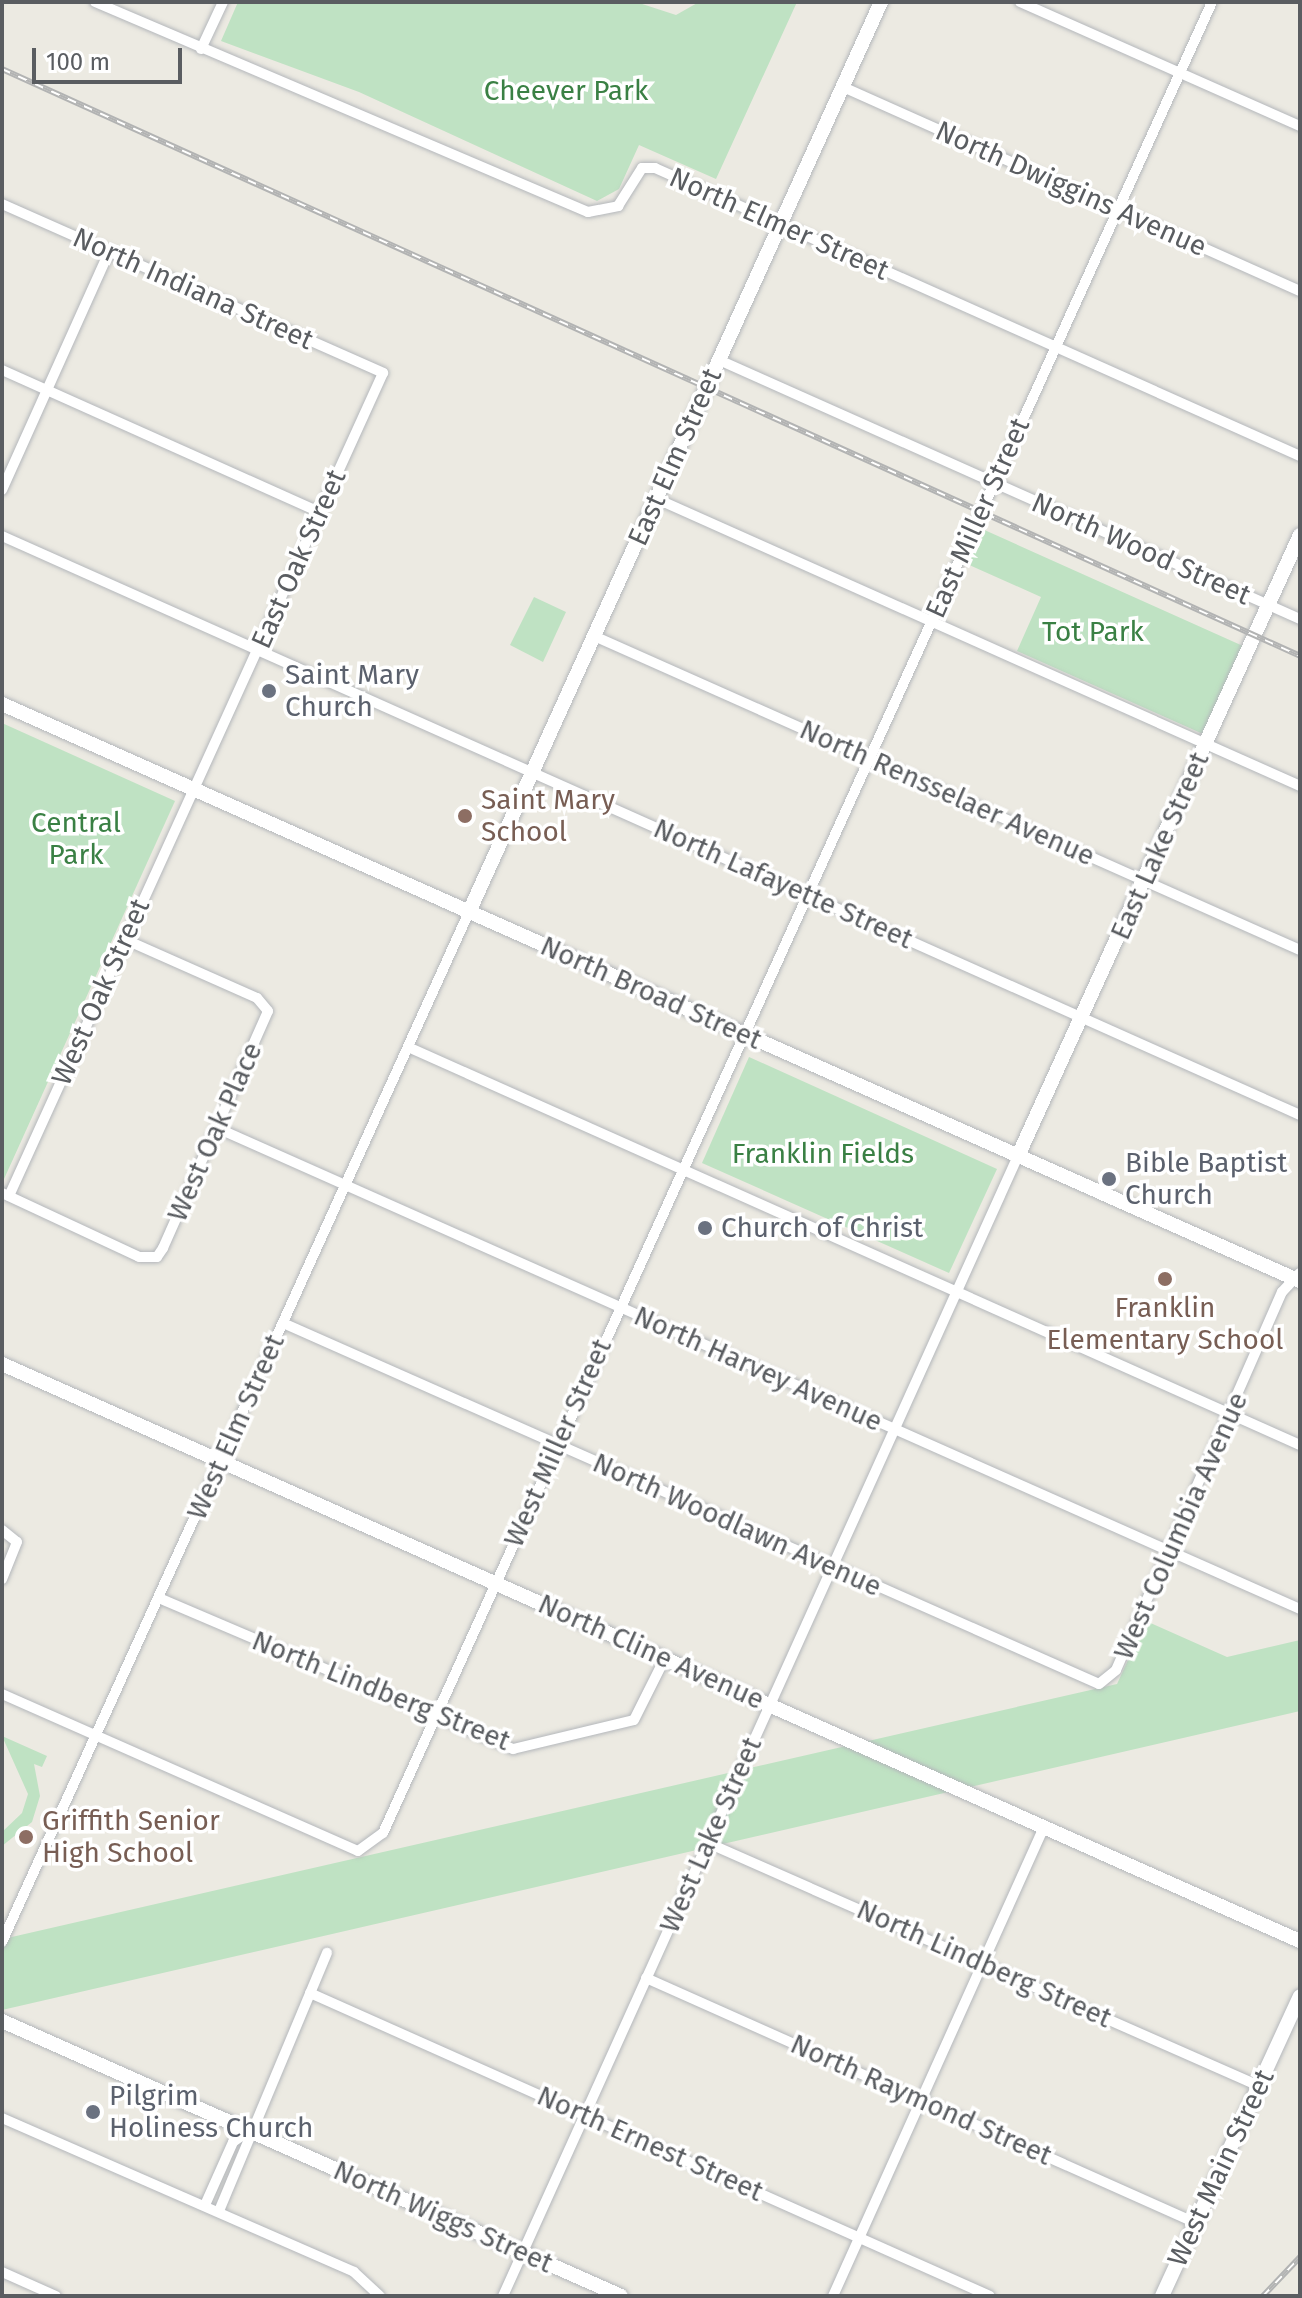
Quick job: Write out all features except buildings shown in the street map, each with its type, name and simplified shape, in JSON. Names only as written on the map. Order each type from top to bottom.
[{"type":"street","name":"North Elmer Street","points":[[95,2],[201,49],[351,105],[588,212],[618,206],[640,171],[651,167],[1300,456]]},
{"type":"street","points":[[201,49],[223,2]]},
{"type":"street","name":"East Elm Street","points":[[469,912],[881,2]]},
{"type":"street","points":[[1020,2],[1300,126]]},
{"type":"street","name":"East Miller Street","points":[[744,1034],[1212,2]]},
{"type":"street","name":"North Dwiggins Avenue","points":[[843,87],[1300,291]]},
{"type":"street","name":"North Indiana Street","points":[[2,204],[383,373]]},
{"type":"street","points":[[2,490],[109,252]]},
{"type":"street","name":"North Wood Street","points":[[719,360],[1300,619]]},
{"type":"street","points":[[2,370],[319,512]]},
{"type":"street","name":"East Oak Street","points":[[195,790],[383,373]]},
{"type":"street","points":[[657,499],[1300,786]]},
{"type":"street","name":"East Lake Street","points":[[1018,1156],[1300,535]]},
{"type":"street","name":"North Lafayette Street","points":[[2,536],[1300,1115]]},
{"type":"street","name":"North Rensselaer Avenue","points":[[594,636],[1300,950]]},
{"type":"street","name":"North Broad Street","points":[[2,704],[1298,1278]]},
{"type":"street","name":"West Oak Street","points":[[6,1194],[195,790]]},
{"type":"street","name":"West Elm Street","points":[[2,1942],[469,912]]},
{"type":"street","name":"West Oak Place","points":[[6,1194],[139,1257],[157,1257],[217,1128],[267,1005],[124,939]]},
{"type":"street","name":"West Miller Street","points":[[96,1735],[358,1851],[368,1848],[387,1827],[744,1034]]},
{"type":"street","points":[[408,1047],[1300,1445]]},
{"type":"street","name":"North Harvey Avenue","points":[[217,1128],[1300,1609]]},
{"type":"street","name":"West Lake Street","points":[[503,2296],[1018,1156]]},
{"type":"street","name":"West Columbia Avenue","points":[[1103,1684],[1169,1551],[1260,1346],[1298,1278]]},
{"type":"street","name":"North Woodlawn Avenue","points":[[283,1323],[832,1568],[1103,1684]]},
{"type":"street","name":"North Cline Avenue","points":[[2,1364],[1300,1941]]},
{"type":"street","points":[[2,1530],[16,1538],[2,1579]]},
{"type":"street","name":"North Lindberg Street","points":[[159,1598],[513,1749],[622,1725],[640,1713],[665,1658]]},
{"type":"street","points":[[2,1694],[96,1735]]},
{"type":"street","points":[[833,2296],[1044,1827]]},
{"type":"street","name":"North Lindberg Street","points":[[708,1843],[1259,2086]]},
{"type":"street","points":[[219,2211],[249,2131],[327,1953]]},
{"type":"street","name":"North Raymond Street","points":[[646,1978],[1196,2223]]},
{"type":"street","name":"North Ernest Street","points":[[310,1993],[990,2296]]},
{"type":"street","name":"West Main Street","points":[[1162,2296],[1300,1996]]},
{"type":"street","name":"North Wiggs Street","points":[[2,2021],[621,2296]]},
{"type":"street","points":[[2,2118],[354,2272],[380,2296]]},
{"type":"street","points":[[205,2205],[233,2142],[249,2131]]},
{"type":"street","points":[[2,2272],[56,2296]]},
{"type":"green space","name":"Cheever Park","points":[[238,2],[636,2],[676,15],[699,2],[797,2],[716,179],[639,145],[619,189],[597,201],[359,92],[221,41]]},
{"type":"green space","name":"Tot Park","points":[[980,528],[1243,646],[1203,734],[1017,651],[1041,597],[967,564]]},
{"type":"green space","points":[[534,597],[566,612],[543,662],[510,645]]},
{"type":"green space","name":"Central Park","points":[[2,723],[175,801],[4,1179],[2,1179]]},
{"type":"green space","name":"Franklin Fields","points":[[749,1057],[997,1169],[949,1273],[702,1163]]},
{"type":"green space","points":[[1146,1621],[1227,1657],[1300,1640],[1300,1711],[2,2010],[3,1939],[1117,1684]]},
{"type":"green space","points":[[2,1736],[47,1756],[42,1767],[34,1764],[40,1796],[32,1822],[2,1846],[2,1832],[22,1813],[28,1794]]},
{"type":"railway","points":[[2,69],[1300,656]]},
{"type":"railway","points":[[1263,2296],[1300,2257]]},
{"type":"place","name":"Saint Mary Church","points":[[269,691]]},
{"type":"place","name":"Saint Mary School","points":[[465,816]]},
{"type":"place","name":"Bible Baptist Church","points":[[1109,1179]]},
{"type":"place","name":"Church of Christ","points":[[705,1228]]},
{"type":"place","name":"Franklin Elementary School","points":[[1165,1279]]},
{"type":"place","name":"Griffith Senior High School","points":[[26,1837]]},
{"type":"place","name":"Pilgrim Holiness Church","points":[[93,2112]]}]
